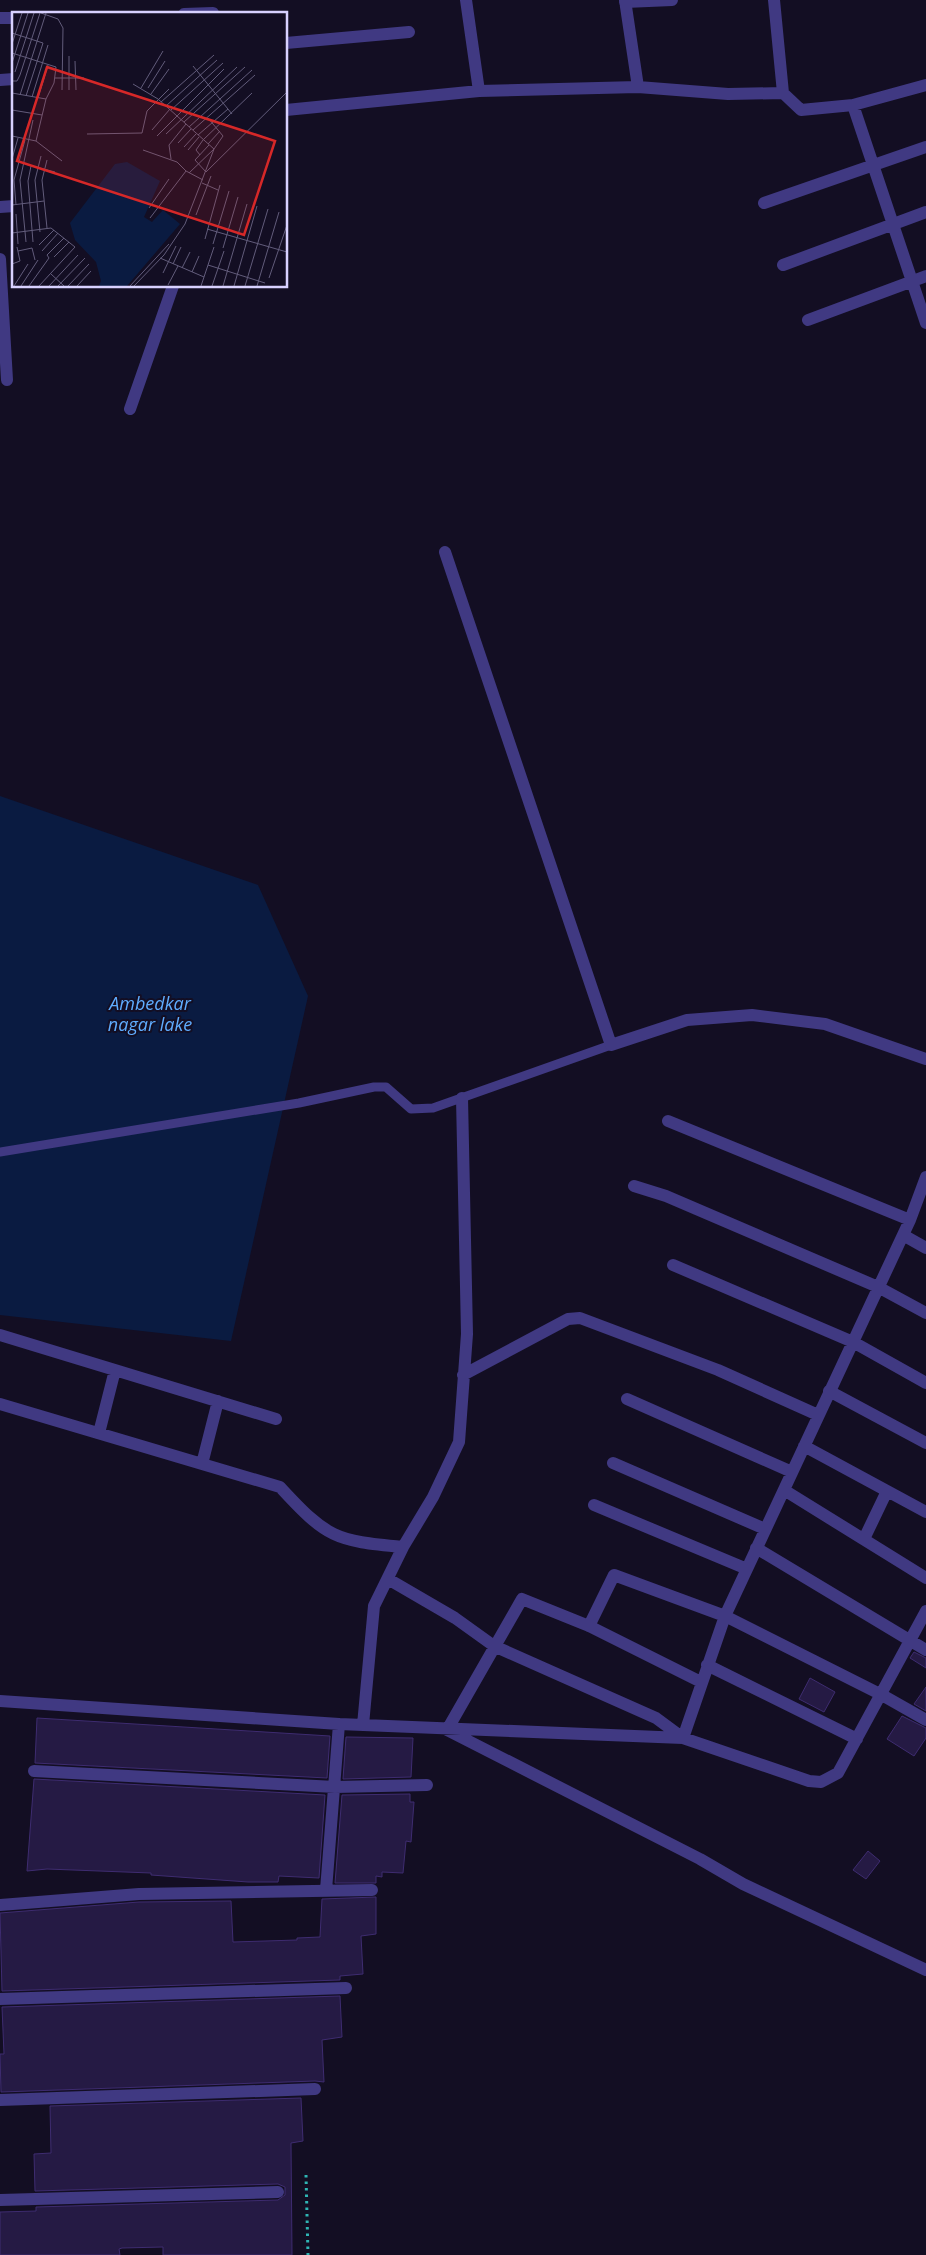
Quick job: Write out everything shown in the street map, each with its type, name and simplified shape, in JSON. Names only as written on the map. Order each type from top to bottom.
[{"type":"street","points":[[466,0],[479,90]]},
{"type":"street","points":[[638,87],[625,1],[672,0]]},
{"type":"street","points":[[774,0],[783,93],[801,110],[853,105],[926,84]]},
{"type":"street","points":[[288,43],[409,32]]},
{"type":"street","points":[[288,110],[479,90],[638,87],[728,94],[783,93]]},
{"type":"street","points":[[853,105],[926,323]]},
{"type":"street","points":[[764,203],[926,147]]},
{"type":"street","points":[[783,265],[892,223],[926,212]]},
{"type":"street","points":[[0,260],[2,333],[6,380]]},
{"type":"street","points":[[808,320],[926,276]]},
{"type":"street","points":[[130,409],[172,288]]},
{"type":"street","points":[[445,552],[611,1045],[687,1020],[752,1015],[825,1024],[926,1059]]},
{"type":"street","points":[[363,1725],[374,1606],[403,1547],[434,1497],[459,1442],[467,1334],[462,1098]]},
{"type":"street","points":[[668,1121],[910,1220]]},
{"type":"street","points":[[683,1738],[725,1616],[910,1220],[926,1180]]},
{"type":"street","points":[[634,1186],[666,1196],[878,1287],[926,1313]]},
{"type":"street","points":[[902,1235],[926,1248]]},
{"type":"street","points":[[673,1265],[853,1342],[926,1383]]},
{"type":"street","points":[[463,1374],[568,1319],[580,1318],[718,1370],[818,1415]]},
{"type":"street","points":[[0,1334],[276,1419]]},
{"type":"street","points":[[99,1433],[115,1370]]},
{"type":"street","points":[[829,1392],[926,1443]]},
{"type":"street","points":[[626,1399],[792,1472]]},
{"type":"street","points":[[202,1464],[218,1401]]},
{"type":"street","points":[[0,1404],[280,1487],[309,1518],[332,1536],[355,1543],[403,1547]]},
{"type":"street","points":[[804,1446],[926,1512]]},
{"type":"street","points":[[613,1463],[765,1529]]},
{"type":"street","points":[[784,1490],[926,1578]]},
{"type":"street","points":[[864,1539],[886,1491]]},
{"type":"street","points":[[594,1505],[747,1569]]},
{"type":"street","points":[[756,1548],[926,1650]]},
{"type":"street","points":[[589,1626],[614,1575],[725,1616],[882,1695],[926,1720]]},
{"type":"street","points":[[388,1579],[455,1618],[494,1646],[656,1718],[683,1738],[809,1782],[821,1782],[838,1772],[926,1612]]},
{"type":"street","points":[[447,1730],[522,1599],[589,1626],[701,1682]]},
{"type":"street","points":[[707,1665],[857,1739]]},
{"type":"street","points":[[0,1701],[447,1730],[683,1738]]},
{"type":"street","points":[[326,1890],[339,1724]]},
{"type":"street","points":[[447,1730],[700,1859],[743,1884],[926,1970]]},
{"type":"street","points":[[34,1771],[335,1787],[427,1785]]},
{"type":"street","points":[[0,1905],[139,1894],[372,1890]]},
{"type":"street","points":[[0,1999],[346,1988]]},
{"type":"street","points":[[0,2100],[316,2089]]},
{"type":"street","points":[[0,2200],[278,2192]]},
{"type":"lane","points":[[0,1152],[299,1103],[374,1087],[386,1087],[411,1109],[433,1108],[611,1045]]},
{"type":"path","points":[[306,2175],[308,2255]]},
{"type":"water","name":"Ambedkar nagar lake","points":[[0,796],[258,885],[308,996],[231,1341],[0,1315]]},
{"type":"building","points":[[914,1652],[926,1658],[926,1668],[910,1658]]},
{"type":"building","points":[[810,1678],[835,1692],[824,1712],[799,1699]]},
{"type":"building","points":[[926,1687],[926,1711],[914,1704]]},
{"type":"building","points":[[902,1716],[926,1728],[926,1738],[914,1756],[887,1739]]},
{"type":"building","points":[[37,1718],[330,1736],[327,1778],[35,1763]]},
{"type":"building","points":[[346,1737],[413,1738],[411,1777],[343,1779]]},
{"type":"building","points":[[34,1779],[325,1795],[319,1878],[279,1876],[278,1882],[248,1882],[151,1875],[151,1873],[47,1869],[27,1871]]},
{"type":"building","points":[[410,1794],[410,1802],[414,1802],[411,1842],[406,1841],[403,1873],[382,1872],[382,1877],[376,1876],[376,1883],[335,1883],[342,1795]]},
{"type":"building","points":[[868,1851],[880,1861],[866,1879],[853,1870]]},
{"type":"building","points":[[376,1897],[376,1934],[361,1936],[363,1974],[340,1976],[340,1980],[2,1991],[0,1913],[139,1902],[231,1901],[233,1942],[297,1940],[297,1938],[320,1937],[322,1899]]},
{"type":"building","points":[[340,1996],[342,2037],[322,2040],[324,2082],[1,2092],[0,2054],[4,2054],[2,2007]]},
{"type":"building","points":[[301,2098],[303,2141],[291,2143],[292,2255],[163,2255],[163,2247],[122,2248],[119,2249],[120,2255],[0,2255],[0,2212],[36,2211],[36,2207],[278,2200],[285,2195],[285,2187],[278,2184],[35,2191],[34,2154],[51,2153],[50,2106]]}]
